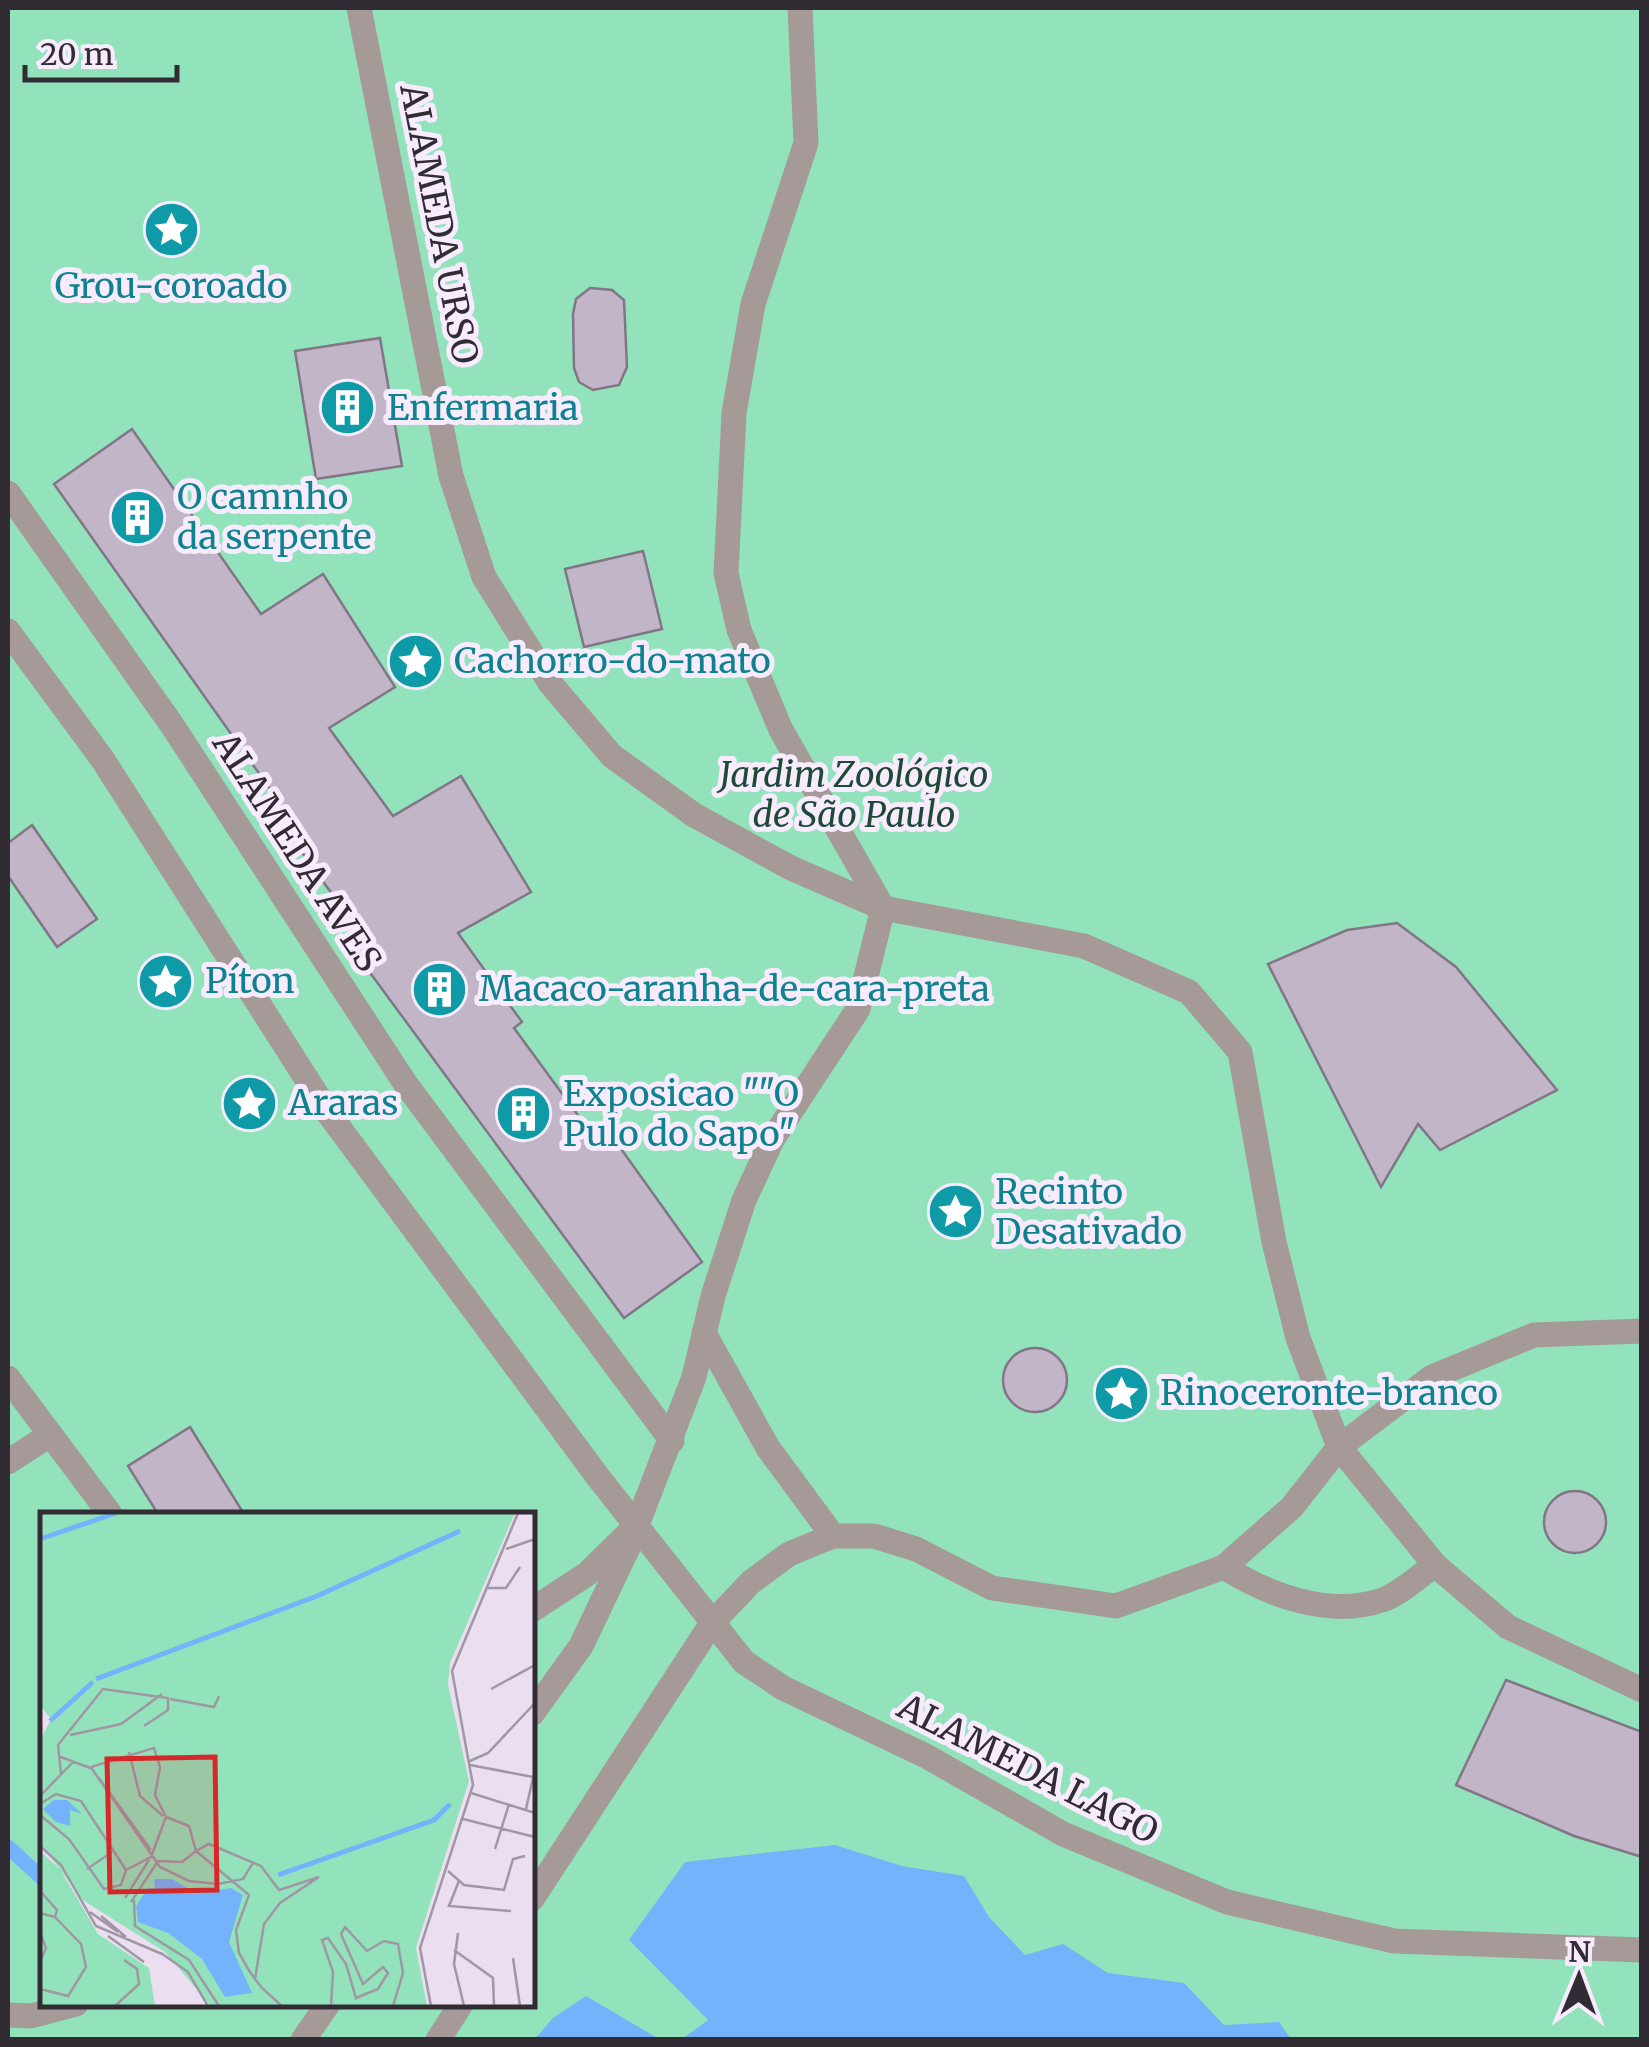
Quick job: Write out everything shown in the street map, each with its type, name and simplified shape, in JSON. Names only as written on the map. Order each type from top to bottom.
[{"type":"lane","name":"ALAMEDA URSO","points":[[359,8],[451,476],[484,577],[550,682],[612,756],[694,815],[791,868],[883,908],[1084,946],[1189,992],[1240,1052],[1274,1242],[1298,1338],[1339,1446],[1435,1565],[1508,1627],[1642,1690]]},
{"type":"lane","points":[[535,1710],[581,1646],[637,1525],[672,1441],[744,1200],[772,1140],[858,1010],[883,908],[781,730],[739,630],[726,572],[726,508],[734,413],[753,304],[806,142],[800,8]]},
{"type":"lane","name":"ALAMEDA AVES","points":[[8,493],[172,725],[405,1082],[672,1441]]},
{"type":"lane","points":[[8,631],[102,760],[329,1114],[637,1525]]},
{"type":"lane","points":[[535,1895],[646,1732],[712,1623],[752,1582],[789,1554],[833,1536],[874,1536],[916,1549],[992,1588],[1116,1606],[1224,1567],[1292,1506],[1339,1446],[1432,1376],[1534,1335],[1642,1331]]},
{"type":"lane","points":[[704,1334],[768,1448],[833,1536]]},
{"type":"lane","points":[[8,1378],[108,1512]]},
{"type":"lane","points":[[8,1462],[48,1436]]},
{"type":"lane","points":[[535,1608],[587,1574],[637,1525]]},
{"type":"lane","name":"ALAMEDA LAGO","points":[[637,1525],[744,1662],[783,1688],[926,1756],[1064,1834],[1227,1902],[1394,1941],[1642,1950]]},
{"type":"lane","points":[[1224,1567],[1260,1590],[1307,1602],[1346,1606],[1384,1600],[1435,1565]]},
{"type":"lane","points":[[8,2015],[31,2016],[65,2007]]},
{"type":"lane","points":[[303,2040],[326,2007]]},
{"type":"lane","points":[[438,2040],[459,2007]]},
{"type":"green space","name":"Jardim Zoológico de São Paulo","points":[[8,8],[1641,8],[1641,2039],[8,2040]]},
{"type":"water","points":[[835,1845],[902,1866],[964,1876],[989,1917],[1025,1955],[1063,1944],[1108,1973],[1184,1983],[1224,2025],[1279,2022],[1291,2039],[682,2039],[708,2020],[629,1940],[685,1862]]},
{"type":"water","points":[[586,1996],[659,2039],[535,2039],[553,2018]]},
{"type":"building","points":[[590,288],[612,290],[624,300],[627,367],[619,385],[593,390],[579,382],[574,368],[576,299]]},
{"type":"building","name":"Enfermaria","points":[[380,338],[402,466],[316,479],[295,351]]},
{"type":"building","points":[[132,429],[261,614],[323,574],[395,687],[329,728],[393,816],[461,776],[531,892],[458,933],[522,1022],[514,1028],[602,1148],[614,1139],[702,1262],[624,1318],[357,955],[370,946],[265,802],[275,796],[54,484]]},
{"type":"building","points":[[643,551],[662,629],[584,647],[565,569]]},
{"type":"building","points":[[32,825],[97,919],[57,947],[8,876],[8,843]]},
{"type":"building","points":[[1397,923],[1456,967],[1557,1090],[1440,1150],[1418,1124],[1381,1187],[1268,964],[1347,930]]},
{"type":"building","points":[[1035,1348],[1057,1358],[1067,1380],[1057,1402],[1035,1412],[1013,1402],[1003,1380],[1013,1358]]},
{"type":"building","points":[[190,1427],[243,1512],[157,1512],[128,1466]]},
{"type":"building","points":[[1575,1491],[1597,1500],[1606,1522],[1597,1544],[1575,1553],[1553,1544],[1544,1522],[1553,1500]]},
{"type":"building","points":[[1506,1680],[1642,1732],[1642,1857],[1574,1836],[1456,1785]]},
{"type":"waterway","points":[[8,1847],[40,1876]]},
{"type":"place","name":"Grou-coroado","points":[[171,230]]},
{"type":"place","name":"Enfermaria","points":[[348,408]]},
{"type":"place","name":"O camnho da serpente","points":[[138,517]]},
{"type":"place","name":"Cachorro-do-mato","points":[[415,661]]},
{"type":"place","name":"Píton","points":[[166,981]]},
{"type":"place","name":"Macaco-aranha-de-cara-preta","points":[[440,989]]},
{"type":"place","name":"Araras","points":[[249,1103]]},
{"type":"place","name":"Exposicao \"\"O Pulo do Sapo\"","points":[[524,1114]]},
{"type":"place","name":"Recinto Desativado","points":[[956,1212]]},
{"type":"place","name":"Rinoceronte-branco","points":[[1121,1393]]}]
